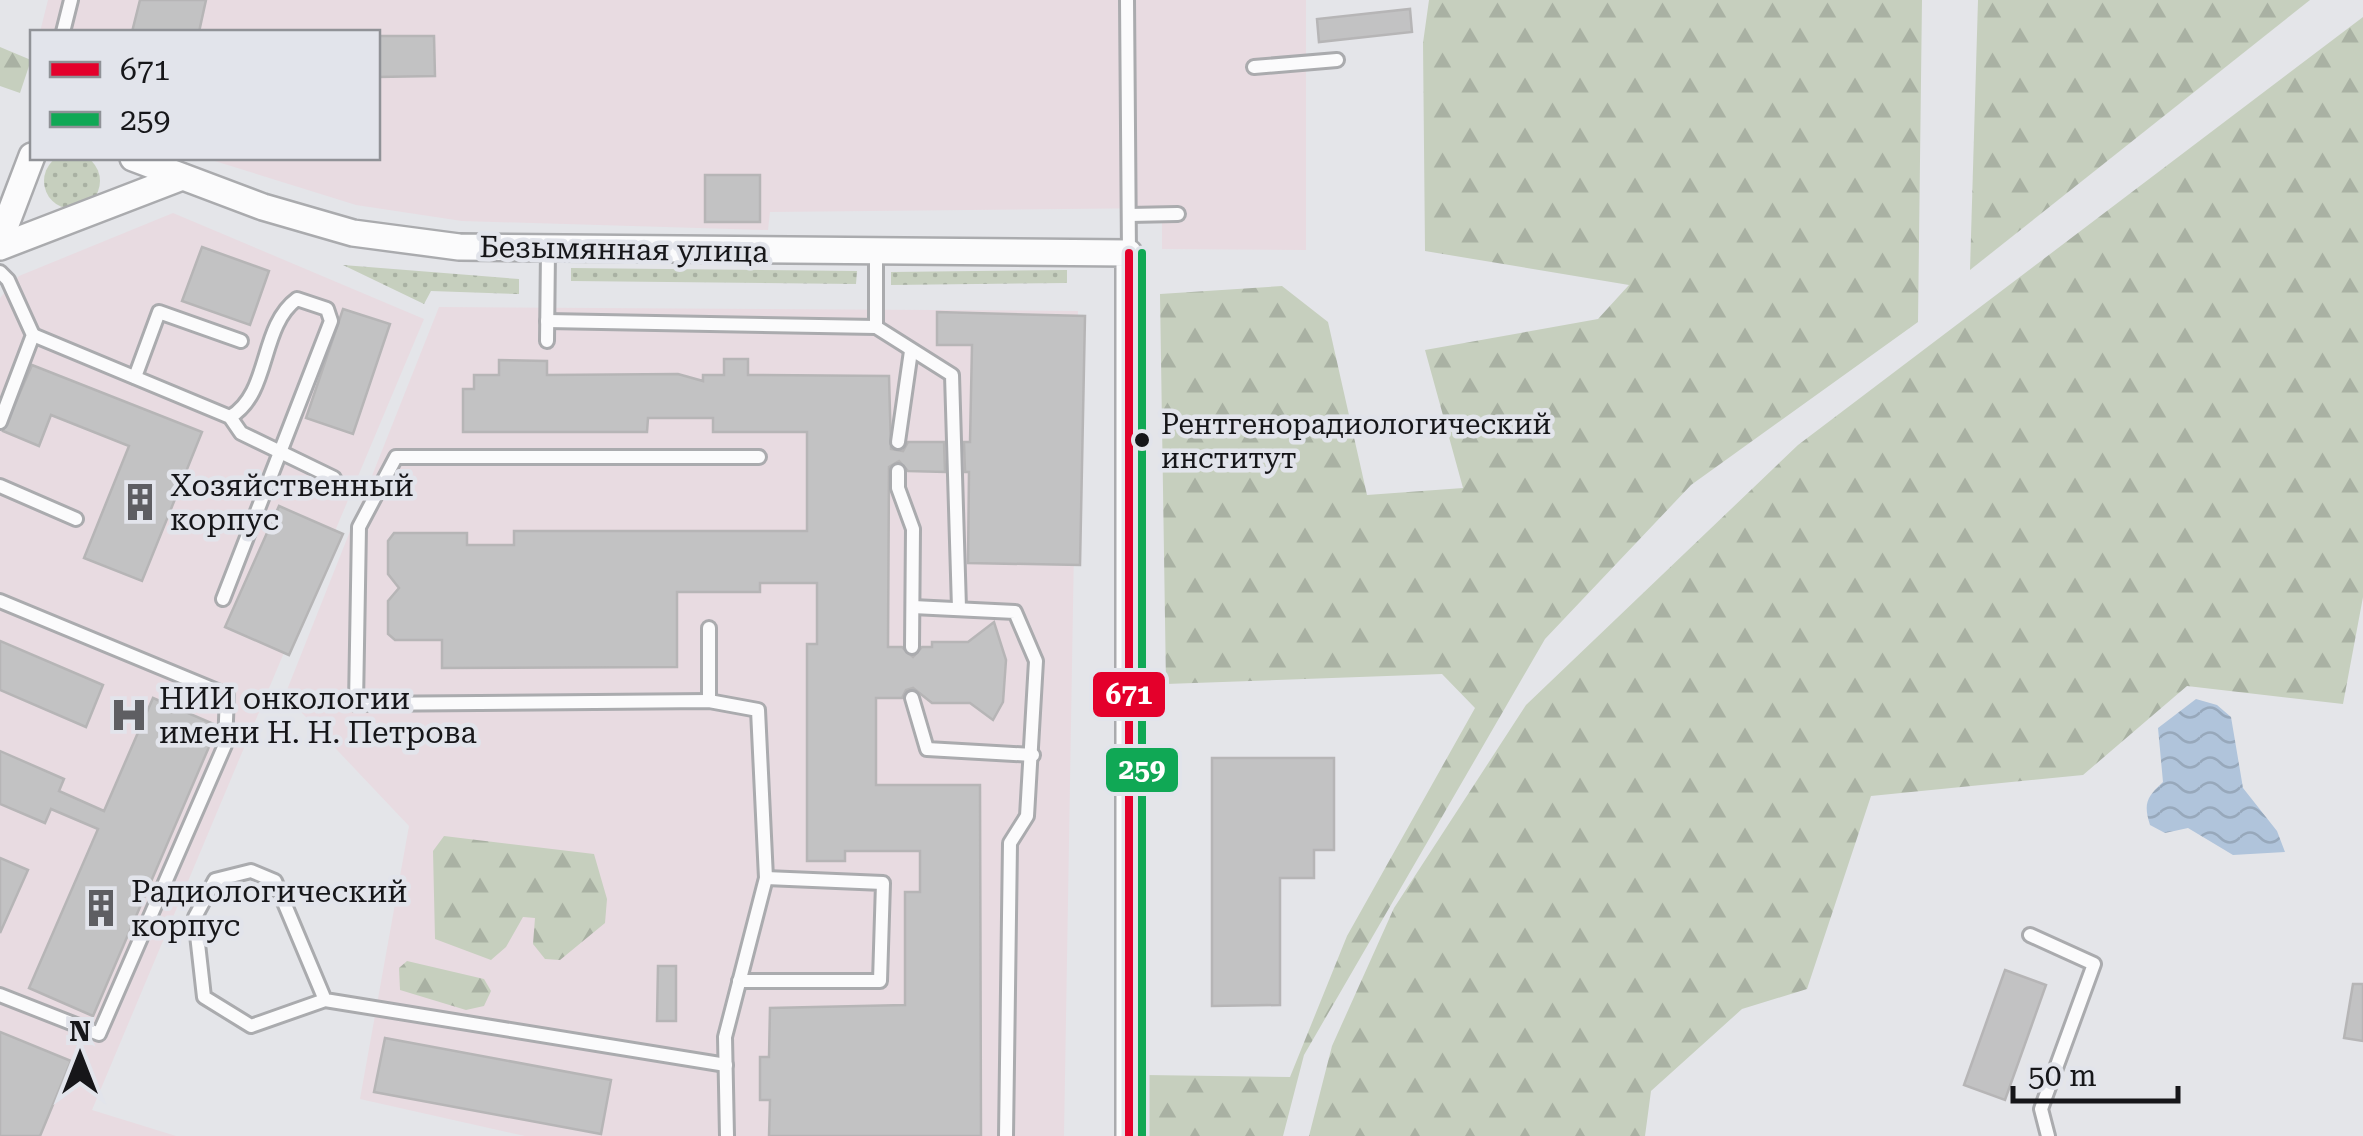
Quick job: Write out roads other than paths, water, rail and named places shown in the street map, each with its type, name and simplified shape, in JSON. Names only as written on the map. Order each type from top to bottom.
[{"type":"street","points":[[0,243],[31,160]]},
{"type":"street","name":"Безымянная улица","points":[[138,160],[182,178],[353,232],[459,246],[548,250],[1129,253]]},
{"type":"street","points":[[0,243],[182,178]]},
{"type":"street","points":[[1128,1136],[1129,253]]},
{"type":"lane","points":[[64,30],[71,0]]},
{"type":"lane","points":[[1127,0],[1129,253]]},
{"type":"lane","points":[[1254,66],[1336,60]]},
{"type":"lane","points":[[1129,214],[1178,214]]},
{"type":"lane","points":[[547,341],[548,250]]},
{"type":"lane","points":[[876,253],[876,326]]},
{"type":"lane","points":[[0,272],[8,280],[33,335],[230,417],[240,433],[334,478]]},
{"type":"lane","points":[[223,600],[331,322],[328,308],[297,299],[283,310],[247,407],[230,417]]},
{"type":"lane","points":[[135,377],[159,312],[241,340]]},
{"type":"lane","points":[[547,322],[876,326],[952,376],[959,608]]},
{"type":"lane","points":[[0,422],[33,335]]},
{"type":"lane","points":[[898,442],[912,351]]},
{"type":"lane","points":[[727,1136],[725,1037],[766,878],[758,710],[709,701],[356,704],[358,528],[396,457],[759,456]]},
{"type":"lane","points":[[898,471],[898,488],[912,528],[912,647]]},
{"type":"lane","points":[[0,486],[76,519]]},
{"type":"lane","points":[[0,601],[227,695],[225,745],[99,1034],[0,994]]},
{"type":"lane","points":[[913,608],[1015,612],[1036,661],[1027,816],[1010,843],[1006,1136]]},
{"type":"lane","points":[[709,701],[710,628]]},
{"type":"lane","points":[[912,698],[926,749],[1032,755]]},
{"type":"lane","points":[[326,1000],[275,881],[251,871],[215,880],[195,917],[204,997],[251,1026],[326,1000],[726,1065]]},
{"type":"lane","points":[[739,980],[880,981],[883,883],[766,878]]},
{"type":"lane","points":[[2030,936],[2094,964],[2041,1109],[2048,1136]]},
{"type":"water","points":[[2196,699],[2217,705],[2231,717],[2243,788],[2277,831],[2285,852],[2233,855],[2188,828],[2165,833],[2150,825],[2148,801],[2163,782],[2158,728]]},
{"type":"place","name":"Рентгенорадиологический институт","points":[[1142,440]]},
{"type":"place","name":"Хозяйственный корпус","points":[[140,502]]},
{"type":"place","name":"НИИ онкологии имени Н. Н. Петрова","points":[[129,715]]},
{"type":"place","name":"Радиологический корпус","points":[[101,908]]}]
